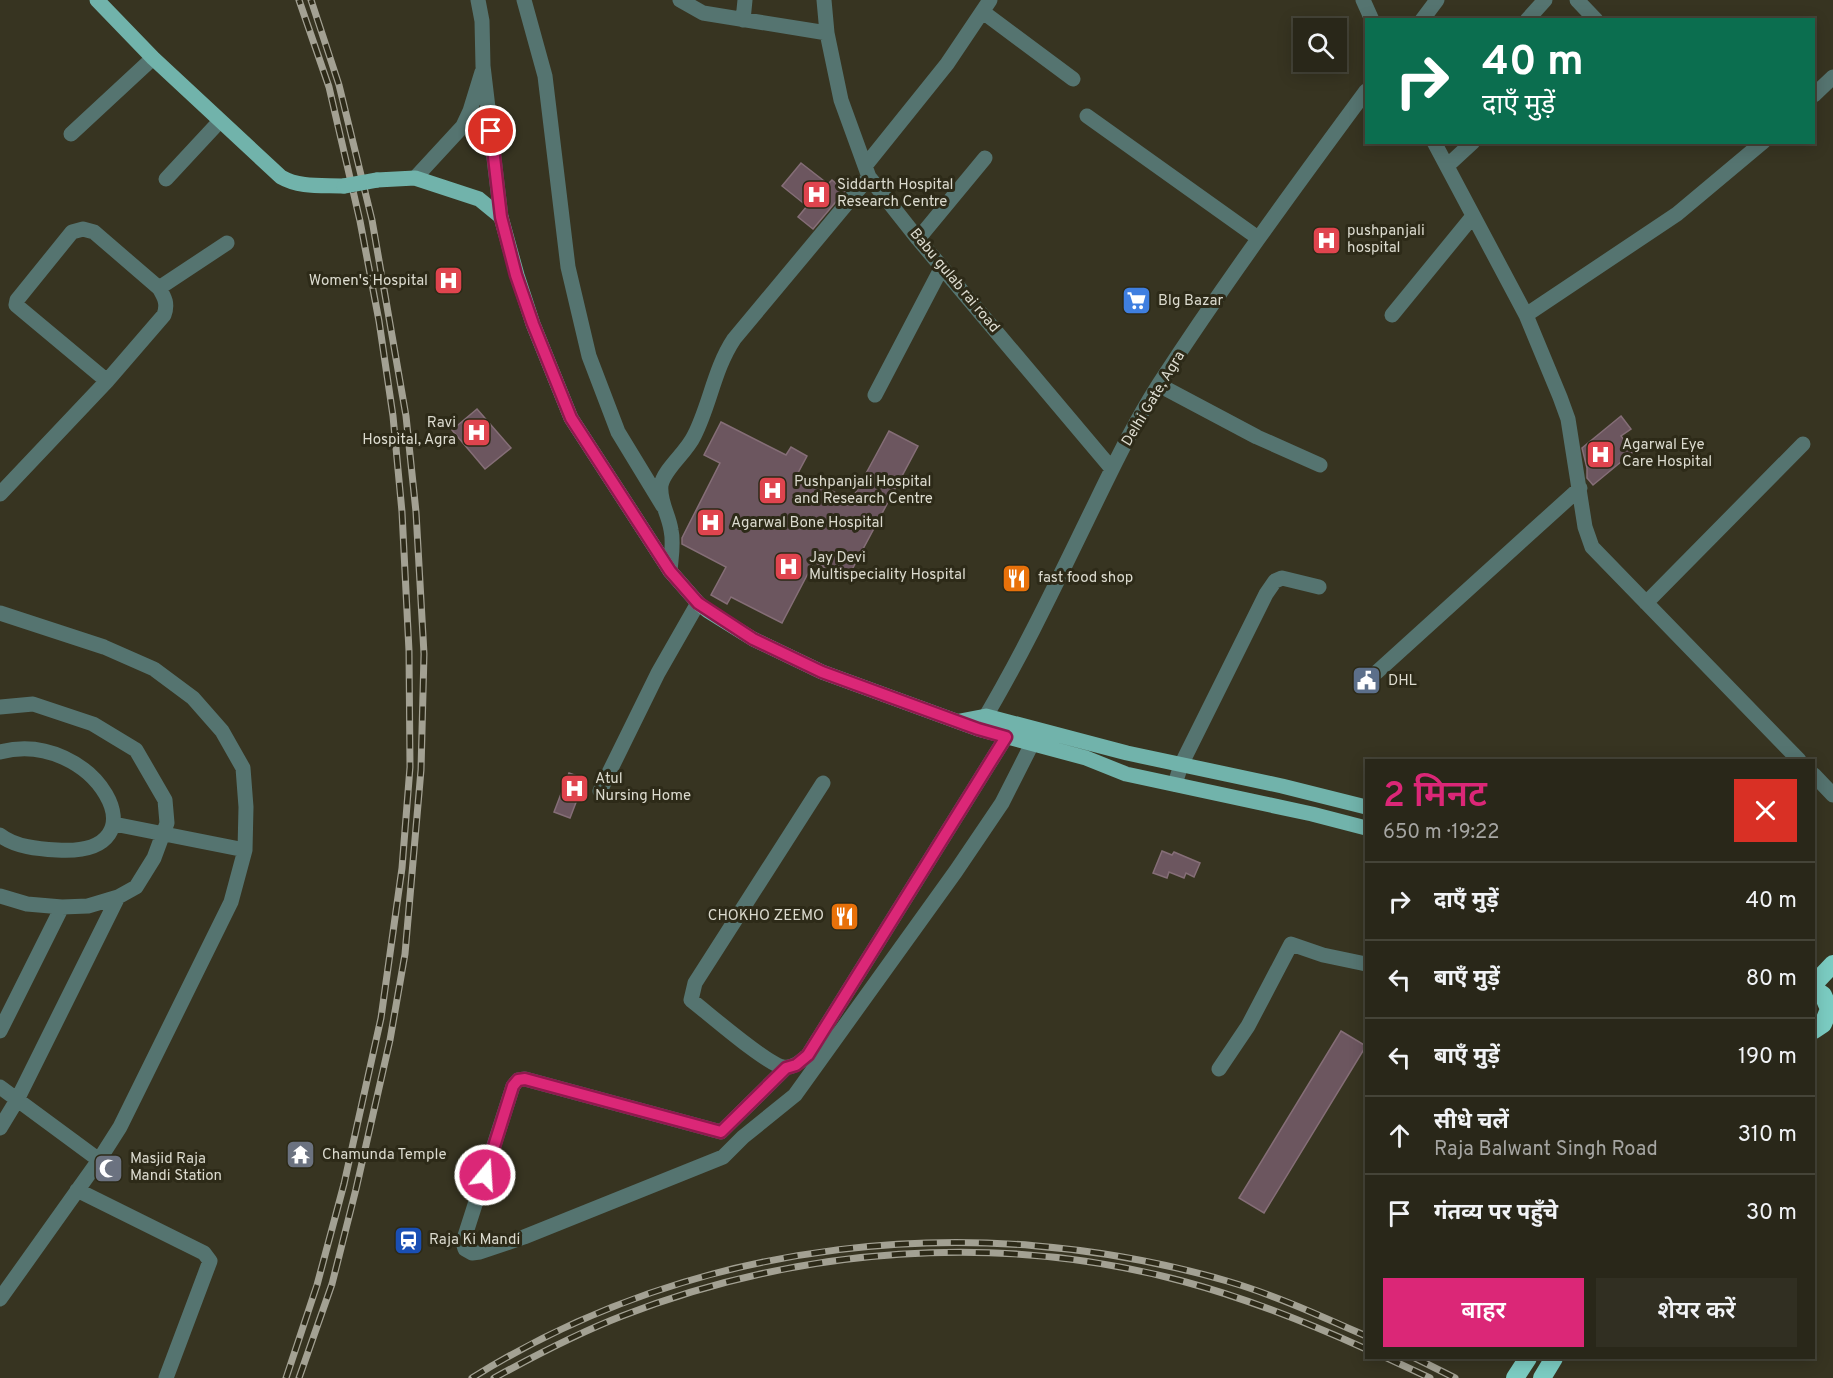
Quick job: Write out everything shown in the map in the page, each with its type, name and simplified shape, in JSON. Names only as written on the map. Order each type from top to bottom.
[{"type":"highway","points":[[1815,983],[1833,964]]},
{"type":"highway","points":[[1815,990],[1823,995],[1827,1014]]},
{"type":"highway","points":[[1515,1378],[1527,1359]]},
{"type":"highway","points":[[1542,1378],[1553,1359]]},
{"type":"main road","points":[[97,0],[219,122],[280,177],[291,183],[344,186],[377,180],[415,178],[479,199],[501,217],[516,275],[533,324],[571,418],[670,571],[698,603],[753,639],[822,672],[957,721],[982,723],[1035,737],[1127,753],[1265,782],[1365,807]]},
{"type":"main road","points":[[1035,737],[1126,774],[1330,818],[1365,828]]},
{"type":"main road","points":[[1260,803],[1265,782]]},
{"type":"street","points":[[478,0],[482,21],[483,66],[501,217]]},
{"type":"street","points":[[524,0],[545,76],[568,267],[589,356],[618,432],[663,506]]},
{"type":"street","points":[[681,0],[703,14],[827,33]]},
{"type":"street","points":[[743,20],[745,0]]},
{"type":"street","name":"Babu gulab rai road","points":[[824,0],[827,33],[841,100],[867,171],[918,240],[1112,470]]},
{"type":"street","points":[[1363,0],[1371,18]]},
{"type":"street","points":[[1424,18],[1437,0]]},
{"type":"street","points":[[1529,18],[1545,0]]},
{"type":"street","points":[[1577,0],[1594,18]]},
{"type":"street","points":[[670,571],[672,533],[663,506],[661,487],[664,476],[684,454],[694,438],[727,350],[867,171],[987,6],[1073,79]]},
{"type":"street","points":[[71,134],[153,58]]},
{"type":"street","points":[[415,178],[463,126],[470,111],[483,66]]},
{"type":"street","points":[[1815,94],[1833,77]]},
{"type":"street","name":"Delhi Gate, Agra","points":[[982,723],[1112,470],[1159,385],[1258,238],[1365,92]]},
{"type":"street","points":[[1087,116],[1258,238]]},
{"type":"street","points":[[166,179],[219,122]]},
{"type":"street","points":[[1435,144],[1526,315],[1568,419],[1585,527],[1592,547],[1798,759]]},
{"type":"street","points":[[1448,166],[1471,144]]},
{"type":"street","points":[[1526,315],[1677,214],[1761,144]]},
{"type":"street","points":[[918,240],[985,158]]},
{"type":"street","points":[[1392,315],[1473,216]]},
{"type":"street","points":[[0,494],[107,381],[164,315],[166,299],[159,288],[94,232],[83,229],[72,232],[16,302],[17,308],[107,381]]},
{"type":"street","points":[[159,288],[227,243]]},
{"type":"street","points":[[875,395],[942,267]]},
{"type":"street","points":[[1159,385],[1257,437],[1320,465]]},
{"type":"street","points":[[1646,603],[1803,444]]},
{"type":"street","points":[[1367,681],[1580,488]]},
{"type":"street","points":[[1175,784],[1181,765],[1266,594],[1275,581],[1282,578],[1319,587]]},
{"type":"street","points":[[600,791],[658,673],[698,603]]},
{"type":"street","points":[[0,613],[104,647],[154,669],[193,698],[222,731],[243,768],[246,807],[245,850],[231,902],[120,1127],[77,1190],[7,1278],[0,1299]]},
{"type":"street","points":[[0,707],[33,704],[93,724],[136,750],[165,800],[167,823],[154,858],[136,887],[118,897],[88,906],[62,907],[27,904],[0,896]]},
{"type":"street","points":[[1009,730],[808,1055],[796,1065],[786,1068],[721,1132],[525,1079],[518,1080],[513,1086],[463,1242],[465,1250],[472,1253],[480,1252],[524,1237],[723,1157],[743,1137],[795,1095],[949,881],[1002,803],[1035,737]]},
{"type":"street","points":[[0,752],[13,748],[52,752],[77,764],[92,775],[104,789],[111,806],[114,824],[108,836],[98,844],[72,851],[41,849],[5,840],[0,835]]},
{"type":"street","points":[[1815,776],[1833,795]]},
{"type":"street","points":[[786,1068],[770,1061],[690,1000],[690,995],[695,983],[823,783]]},
{"type":"street","points":[[114,824],[245,850]]},
{"type":"street","points":[[0,1128],[17,1100],[118,897]]},
{"type":"street","points":[[0,1031],[62,907]]},
{"type":"street","points":[[1219,1069],[1248,1026],[1291,944],[1365,964]]},
{"type":"street","points":[[0,1087],[99,1160]]},
{"type":"street","points":[[77,1190],[210,1258],[166,1378]]},
{"type":"building","points":[[801,163],[828,184],[832,180],[845,191],[813,229],[798,217],[807,206],[782,186]]},
{"type":"building","points":[[477,409],[511,448],[485,469],[452,430]]},
{"type":"building","points":[[1621,416],[1631,429],[1621,436],[1633,452],[1593,485],[1587,478],[1582,448]]},
{"type":"building","points":[[721,422],[786,455],[791,447],[807,456],[798,473],[851,501],[889,431],[918,446],[847,579],[814,562],[782,623],[731,597],[727,604],[711,595],[726,567],[682,544],[682,538],[720,463],[704,455]]},
{"type":"building","points":[[569,773],[585,779],[570,818],[554,812]]},
{"type":"building","points":[[1162,851],[1172,855],[1174,852],[1200,863],[1194,877],[1186,873],[1184,878],[1169,872],[1167,878],[1153,873]]},
{"type":"building","points":[[1341,1031],[1365,1045],[1264,1213],[1239,1198]]},
{"type":"railway","points":[[286,1378],[317,1285],[344,1184],[381,1018],[402,868],[410,767],[409,651],[402,512],[393,416],[379,321],[360,221],[329,87],[299,0]]},
{"type":"railway","points":[[299,1378],[332,1284],[356,1189],[390,1040],[405,954],[421,770],[424,654],[416,512],[406,416],[372,220],[339,85],[311,0]]},
{"type":"railway","points":[[472,1378],[558,1331],[649,1294],[743,1267],[839,1250],[936,1243],[1034,1246],[1131,1258],[1227,1281],[1298,1306],[1365,1336]]},
{"type":"railway","points":[[494,1378],[589,1330],[689,1293],[758,1275],[828,1262],[899,1254],[971,1252],[1042,1256],[1113,1266],[1182,1281],[1229,1295],[1298,1320],[1365,1349]]},
{"type":"railway","points":[[1389,1359],[1430,1378]]},
{"type":"railway","points":[[1417,1359],[1455,1378]]},
{"type":"place","name":"Siddarth Hospital Research Centre","points":[[816,194]]},
{"type":"place","name":"pushpanjali hospital","points":[[1326,240]]},
{"type":"place","name":"Women's Hospital","points":[[449,281]]},
{"type":"place","name":"BIg Bazar","points":[[1137,301]]},
{"type":"place","name":"Ravi Hospital, Agra","points":[[477,432]]},
{"type":"place","name":"Agarwal Eye Care Hospital","points":[[1601,454]]},
{"type":"place","name":"Pushpanjali Hospital and Research Centre","points":[[773,491]]},
{"type":"place","name":"Agarwal Bone Hospital","points":[[710,523]]},
{"type":"place","name":"Jay Devi Multispeciality Hospital","points":[[788,567]]},
{"type":"place","name":"fast food shop","points":[[1017,578]]},
{"type":"place","name":"DHL","points":[[1367,681]]},
{"type":"place","name":"Atul Nursing Home","points":[[574,788]]},
{"type":"place","name":"CHOKHO ZEEMO","points":[[845,916]]},
{"type":"place","name":"Chamunda Temple","points":[[301,1155]]},
{"type":"place","name":"Masjid Raja Mandi Station","points":[[109,1168]]},
{"type":"place","name":"Raja Ki Mandi","points":[[408,1240]]},
{"type":"route","points":[[485,1175],[513,1086],[518,1080],[525,1079],[721,1132],[786,1068],[796,1065],[808,1055],[1006,737],[822,672],[753,639],[708,611],[685,589],[670,571],[571,418],[516,275],[501,217],[491,131]]}]
